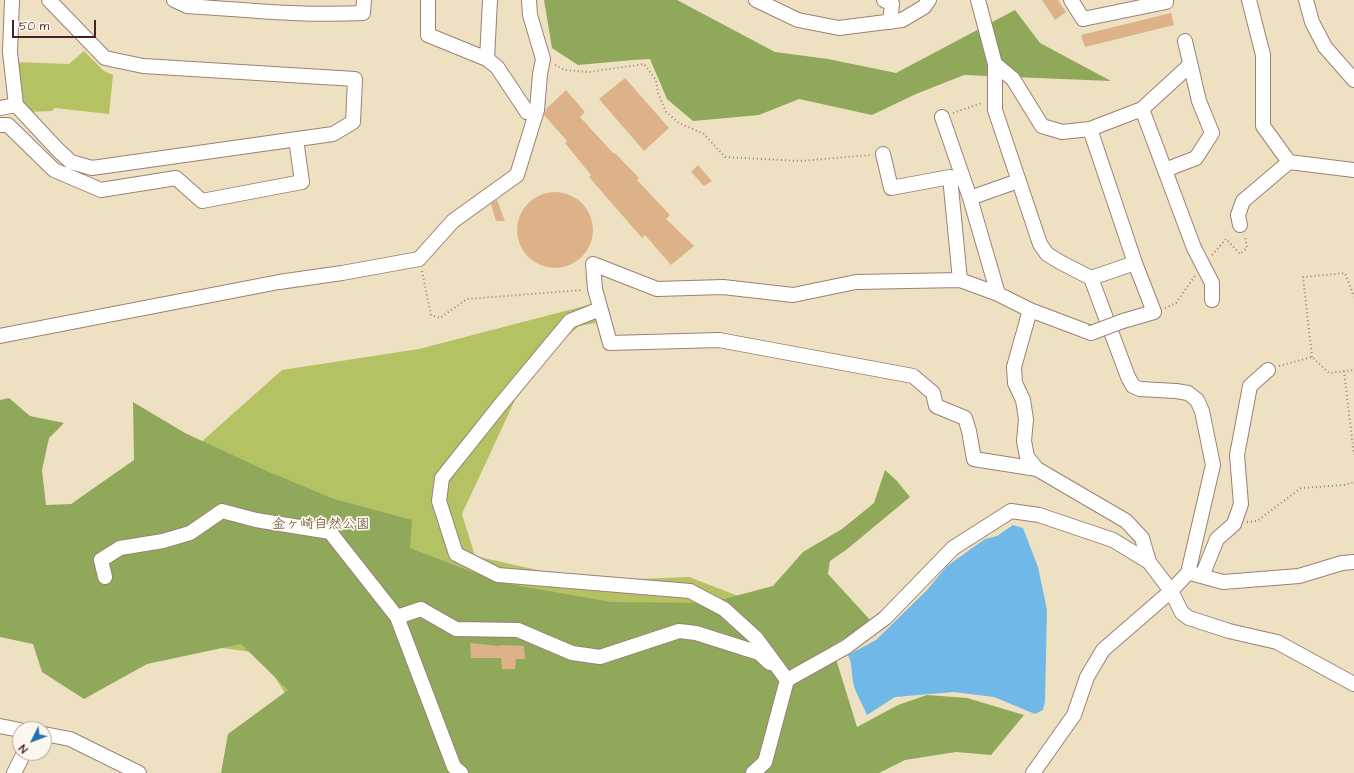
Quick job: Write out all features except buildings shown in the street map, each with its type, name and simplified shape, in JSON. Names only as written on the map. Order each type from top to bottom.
[{"type":"street","points":[[8,8],[10,52],[6,73],[16,105],[71,162],[92,168],[333,134],[353,122],[355,79],[143,66],[105,58],[49,0]]},
{"type":"street","points":[[174,0],[187,6],[281,13],[333,14],[362,13],[364,0]]},
{"type":"street","points":[[428,0],[428,35],[487,59],[497,67],[527,112],[537,110]]},
{"type":"street","points":[[487,59],[490,0]]},
{"type":"street","points":[[0,336],[280,282],[342,273],[419,259],[453,221],[517,175],[537,110],[540,74],[543,59],[530,15],[529,0]]},
{"type":"street","points":[[756,0],[798,20],[839,28],[902,20],[924,7],[929,0]]},
{"type":"street","points":[[884,0],[892,4],[890,22]]},
{"type":"street","points":[[978,0],[995,64],[995,110],[1040,244],[1047,254],[1091,278],[1132,386],[1140,389],[1188,393],[1197,400],[1202,411],[1213,464],[1188,573],[1171,591],[1103,650],[1087,677],[1074,715],[1033,773]]},
{"type":"street","points":[[1071,0],[1083,20],[1166,2],[1166,0]]},
{"type":"street","points":[[1249,0],[1263,55],[1263,126],[1289,162],[1354,170]]},
{"type":"street","points":[[1306,0],[1312,22],[1325,47],[1354,80]]},
{"type":"street","points":[[1165,170],[1196,158],[1212,133],[1199,101],[1184,40]]},
{"type":"street","points":[[995,64],[1013,79],[1042,126],[1062,132],[1090,129],[1142,109],[1190,65]]},
{"type":"street","points":[[0,108],[16,105]]},
{"type":"street","points":[[1142,109],[1194,248],[1212,283],[1212,300]]},
{"type":"street","points":[[942,117],[970,198],[998,294]]},
{"type":"street","points":[[0,125],[8,125],[54,170],[101,190],[176,178],[202,202],[302,182],[296,139]]},
{"type":"street","points":[[1037,469],[974,459],[965,418],[936,406],[933,393],[914,376],[719,340],[610,343],[595,289],[593,264],[657,289],[723,287],[792,295],[856,282],[960,280],[998,294],[1030,310],[1091,333],[1123,321],[1154,312],[1090,129]]},
{"type":"street","points":[[883,154],[891,188],[950,177],[960,280]]},
{"type":"street","points":[[1240,225],[1238,215],[1243,201],[1289,162]]},
{"type":"street","points":[[970,198],[1018,180]]},
{"type":"street","points":[[1091,278],[1136,263]]},
{"type":"street","points":[[600,309],[570,321],[500,404],[442,478],[439,501],[456,554],[498,575],[690,590],[724,609],[756,638],[787,680]]},
{"type":"street","points":[[1030,310],[1014,367],[1015,383],[1023,400],[1026,419],[1024,441],[1027,457],[1037,469],[1126,521],[1142,538],[1149,562],[1171,591],[1182,613],[1189,618],[1229,631],[1277,642],[1354,684]]},
{"type":"street","points":[[1202,576],[1217,539],[1234,524],[1241,504],[1237,455],[1250,386],[1268,370]]},
{"type":"street","points":[[105,577],[101,560],[120,548],[163,541],[190,533],[222,511],[256,520],[330,532],[397,617],[454,767],[461,773]]},
{"type":"street","points":[[753,773],[765,762],[787,680],[846,647],[885,618],[953,548],[1011,511],[1038,515],[1113,540],[1149,562]]},
{"type":"street","points":[[1188,573],[1223,582],[1299,576],[1342,563],[1354,562]]},
{"type":"street","points":[[397,617],[421,609],[456,629],[518,630],[572,653],[600,657],[679,631],[696,633],[759,653],[787,680]]},
{"type":"street","points":[[0,726],[12,728]]},
{"type":"street","points":[[52,736],[70,739],[139,773]]},
{"type":"street","points":[[14,773],[20,761]]},
{"type":"path","points":[[543,59],[566,70],[589,72],[644,64],[656,80],[658,93],[666,112],[679,123],[704,134],[725,157],[800,161],[883,154]]},
{"type":"path","points":[[942,117],[994,98]]},
{"type":"path","points":[[1154,312],[1176,303],[1203,265],[1226,239],[1240,254],[1247,248],[1245,234],[1240,225]]},
{"type":"path","points":[[419,259],[431,315],[440,318],[467,299],[595,289]]},
{"type":"path","points":[[1354,297],[1345,273],[1303,277],[1312,357],[1329,374],[1354,370]]},
{"type":"path","points":[[1268,370],[1312,357]]},
{"type":"path","points":[[1344,371],[1354,455]]},
{"type":"path","points":[[1234,524],[1257,521],[1301,488],[1345,485],[1354,482]]},
{"type":"green space","points":[[544,0],[677,0],[775,52],[828,59],[896,73],[1015,10],[1040,43],[1111,81],[964,75],[916,94],[872,115],[799,99],[759,115],[693,121],[667,99],[650,59],[578,65],[552,48]]},
{"type":"green space","points":[[84,51],[104,71],[113,75],[109,114],[55,108],[52,111],[29,112],[21,100],[14,62],[69,64]]},
{"type":"green space","points":[[592,304],[596,323],[579,326],[563,340],[515,400],[462,514],[475,556],[564,576],[637,579],[689,577],[767,607],[286,695],[260,653],[84,630],[172,468],[282,370],[419,349]]},
{"type":"green space","name":"金ヶ崎自然公園","points":[[9,398],[30,416],[64,423],[49,438],[42,470],[46,505],[71,504],[134,460],[133,402],[185,433],[269,472],[334,499],[412,520],[410,548],[498,582],[611,602],[709,603],[773,586],[803,552],[842,529],[874,503],[885,470],[897,481],[910,497],[846,550],[830,561],[828,574],[871,621],[832,646],[857,727],[898,705],[927,695],[967,698],[1024,715],[991,755],[956,752],[905,760],[879,773],[221,773],[228,734],[288,690],[241,644],[147,664],[84,699],[42,672],[33,644],[0,637],[0,400]]},
{"type":"water","points":[[1013,525],[1023,528],[1038,567],[1047,610],[1045,701],[1043,710],[1035,714],[994,697],[954,692],[895,697],[867,715],[854,686],[851,663],[848,655],[876,640],[927,590],[947,566],[985,539],[997,536]]}]
